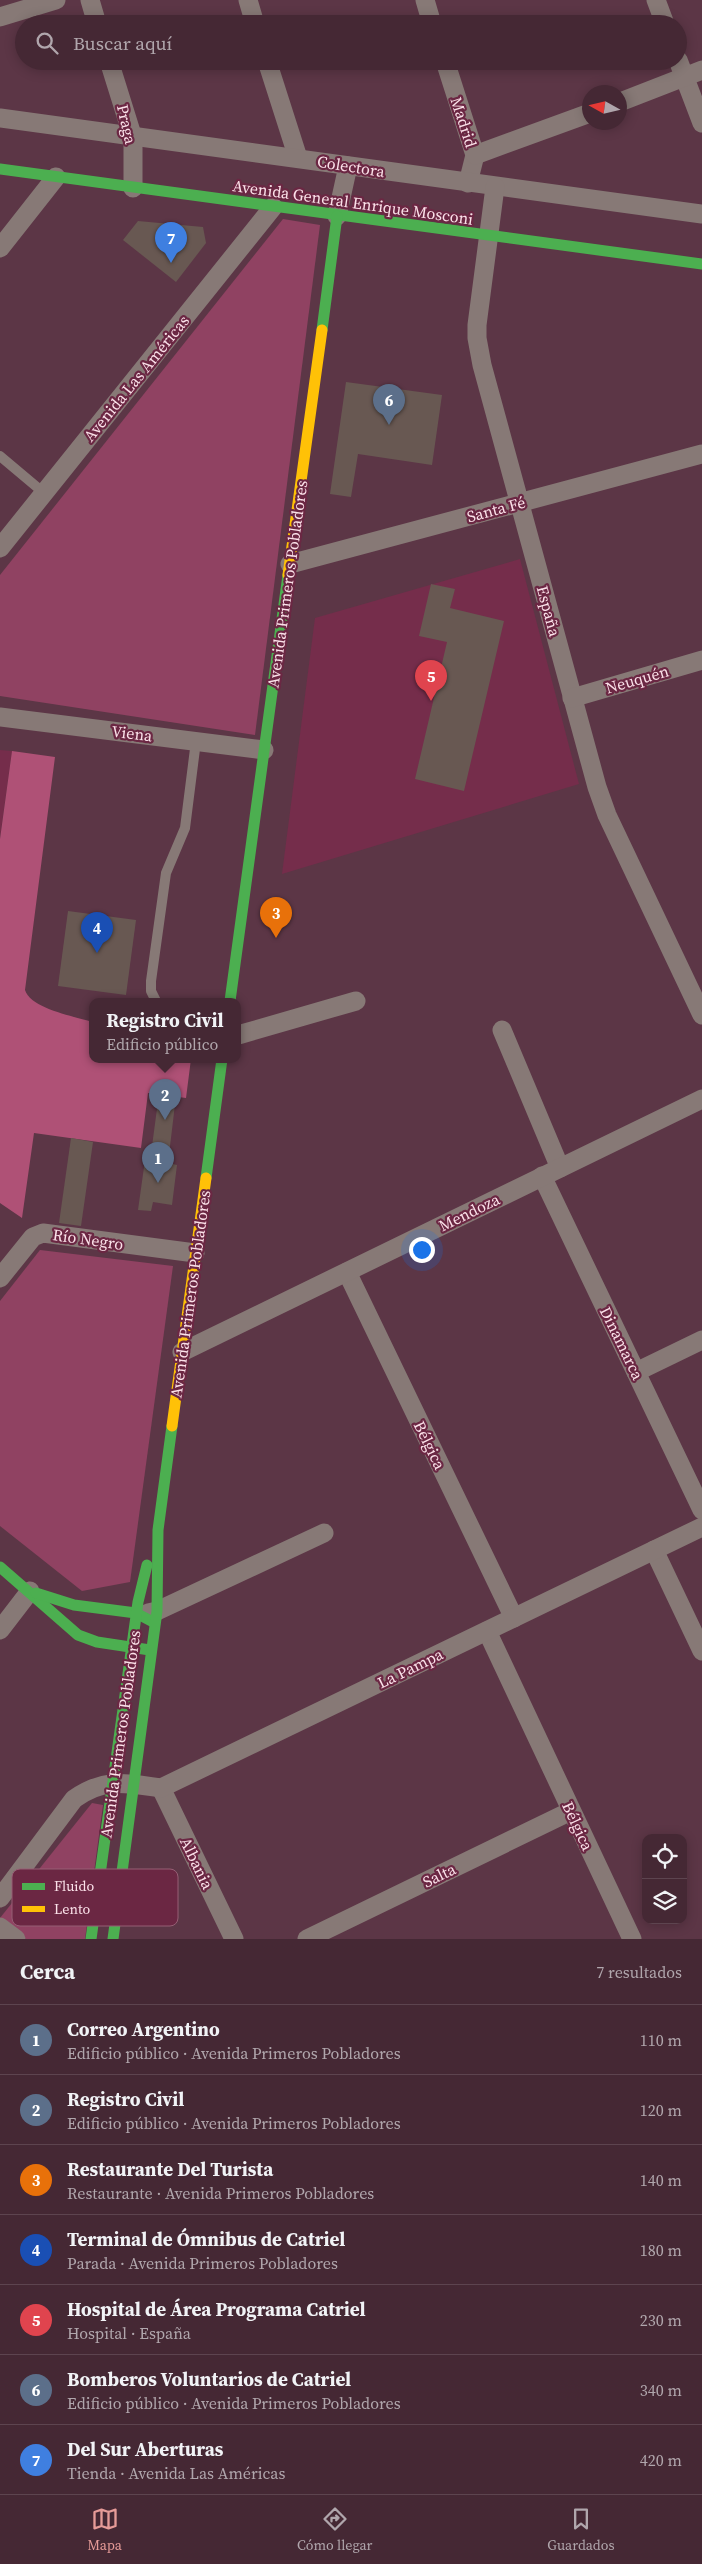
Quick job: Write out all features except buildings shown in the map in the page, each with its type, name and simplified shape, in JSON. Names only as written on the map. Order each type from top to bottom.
[{"type":"street","points":[[0,17],[56,0]]},
{"type":"street","points":[[90,0],[94,15]]},
{"type":"street","points":[[248,0],[252,15]]},
{"type":"street","points":[[425,0],[429,15]]},
{"type":"street","points":[[656,0],[662,15]]},
{"type":"street","name":"Praga","points":[[112,70],[133,138],[133,188]]},
{"type":"street","points":[[270,70],[298,158]]},
{"type":"street","name":"Madrid","points":[[448,70],[475,155],[468,183]]},
{"type":"street","points":[[627,99],[693,74],[702,123]]},
{"type":"street","points":[[475,155],[582,116]]},
{"type":"street","name":"Colectora","points":[[0,118],[133,138],[298,158],[495,187],[702,214]]},
{"type":"street","name":"Avenida Primeros Pobladores","points":[[230,998],[337,216],[348,166]]},
{"type":"street","name":"Avenida General Enrique Mosconi","points":[[0,169],[702,264]]},
{"type":"street","points":[[0,248],[56,177]]},
{"type":"street","name":"España","points":[[495,187],[477,338],[482,365],[597,787],[607,815],[702,1015]]},
{"type":"street","name":"Avenida Las Américas","points":[[0,548],[273,207]]},
{"type":"street","name":"Santa Fé","points":[[290,564],[702,454]]},
{"type":"street","name":"Neuquén","points":[[572,698],[702,660]]},
{"type":"street","name":"Viena","points":[[0,717],[264,750]]},
{"type":"street","points":[[241,1034],[356,1001]]},
{"type":"street","points":[[502,1030],[560,1168]]},
{"type":"street","name":"Avenida Primeros Pobladores","points":[[122,1869],[156,1619],[158,1530],[221,1063]]},
{"type":"street","name":"Mendoza","points":[[182,1352],[702,1098]]},
{"type":"street","name":"Dinamarca","points":[[542,1176],[702,1510]]},
{"type":"street","name":"Río Negro","points":[[0,1278],[33,1237],[42,1233],[195,1254]]},
{"type":"street","name":"Bélgica","points":[[347,1272],[514,1618]]},
{"type":"street","points":[[636,1372],[702,1340]]},
{"type":"street","name":"La Pampa","points":[[161,1788],[702,1527]]},
{"type":"street","name":"Avenida Primeros Pobladores","points":[[101,1869],[136,1613],[158,1530]]},
{"type":"street","points":[[30,1591],[74,1606],[136,1613],[156,1619],[324,1533]]},
{"type":"street","points":[[654,1550],[702,1651]]},
{"type":"street","points":[[0,1567],[30,1591],[61,1622],[78,1635],[97,1642],[151,1650]]},
{"type":"street","points":[[0,1630],[30,1591]]},
{"type":"street","name":"Bélgica","points":[[487,1631],[632,1939]]},
{"type":"street","points":[[22,1869],[74,1799],[89,1788],[113,1782],[161,1788]]},
{"type":"street","name":"Albania","points":[[161,1788],[234,1939]]},
{"type":"street","name":"Salta","points":[[306,1939],[571,1811]]},
{"type":"street","points":[[0,1898],[12,1882]]},
{"type":"street","name":"Avenida Primeros Pobladores","points":[[91,1939],[93,1926]]},
{"type":"street","name":"Avenida Primeros Pobladores","points":[[113,1939],[115,1926]]},
{"type":"street","points":[[0,1928],[16,1939]]},
{"type":"lane","points":[[0,456],[44,493]]},
{"type":"lane","points":[[154,998],[151,991],[151,981],[166,873],[185,828],[196,741]]},
{"type":"shaded area","points":[[283,219],[320,225],[255,735],[0,696],[0,575]]},
{"type":"shaded area","points":[[520,559],[579,784],[282,874],[315,618]]},
{"type":"shaded area","points":[[0,750],[12,751],[0,838]]},
{"type":"shaded area","points":[[12,751],[55,757],[25,990],[29,997],[44,1007],[89,1021],[89,1063],[190,1063],[186,1098],[148,1093],[141,1148],[34,1133],[22,1218],[0,1203],[0,839]]},
{"type":"shaded area","points":[[40,1250],[173,1266],[130,1582],[82,1591],[0,1526],[0,1301]]},
{"type":"shaded area","points":[[92,1803],[103,1805],[94,1869],[39,1869]]},
{"type":"shaded area","points":[[12,1903],[12,1926],[87,1926],[85,1939],[26,1939],[0,1918]]},
{"type":"traffic: fast","points":[[0,169],[702,264]]},
{"type":"traffic: fast","points":[[322,330],[337,216]]},
{"type":"traffic: fast","points":[[230,998],[288,575]]},
{"type":"traffic: fast","points":[[206,1178],[221,1063]]},
{"type":"traffic: fast","points":[[122,1869],[157,1611],[158,1530],[172,1426]]},
{"type":"traffic: fast","points":[[101,1869],[138,1602],[147,1565]]},
{"type":"traffic: fast","points":[[0,1567],[78,1635],[97,1642],[150,1650]]},
{"type":"traffic: fast","points":[[36,1593],[74,1605],[136,1613],[153,1622]]},
{"type":"traffic: fast","points":[[91,1939],[93,1926]]},
{"type":"traffic: fast","points":[[113,1939],[115,1926]]},
{"type":"traffic: slow","points":[[288,575],[322,330]]},
{"type":"traffic: slow","points":[[172,1426],[206,1178]]},
{"type":"place","name":"Del Sur Aberturas","points":[[171,263]]},
{"type":"place","name":"Bomberos Voluntarios de Catriel","points":[[389,425]]},
{"type":"place","name":"Hospital de Área Programa Catriel","points":[[431,701]]},
{"type":"place","name":"Restaurante Del Turista","points":[[276,938]]},
{"type":"place","name":"Terminal de Ómnibus de Catriel","points":[[97,953]]},
{"type":"place","name":"Registro Civil","points":[[165,1120]]},
{"type":"place","name":"Correo Argentino","points":[[158,1183]]}]
